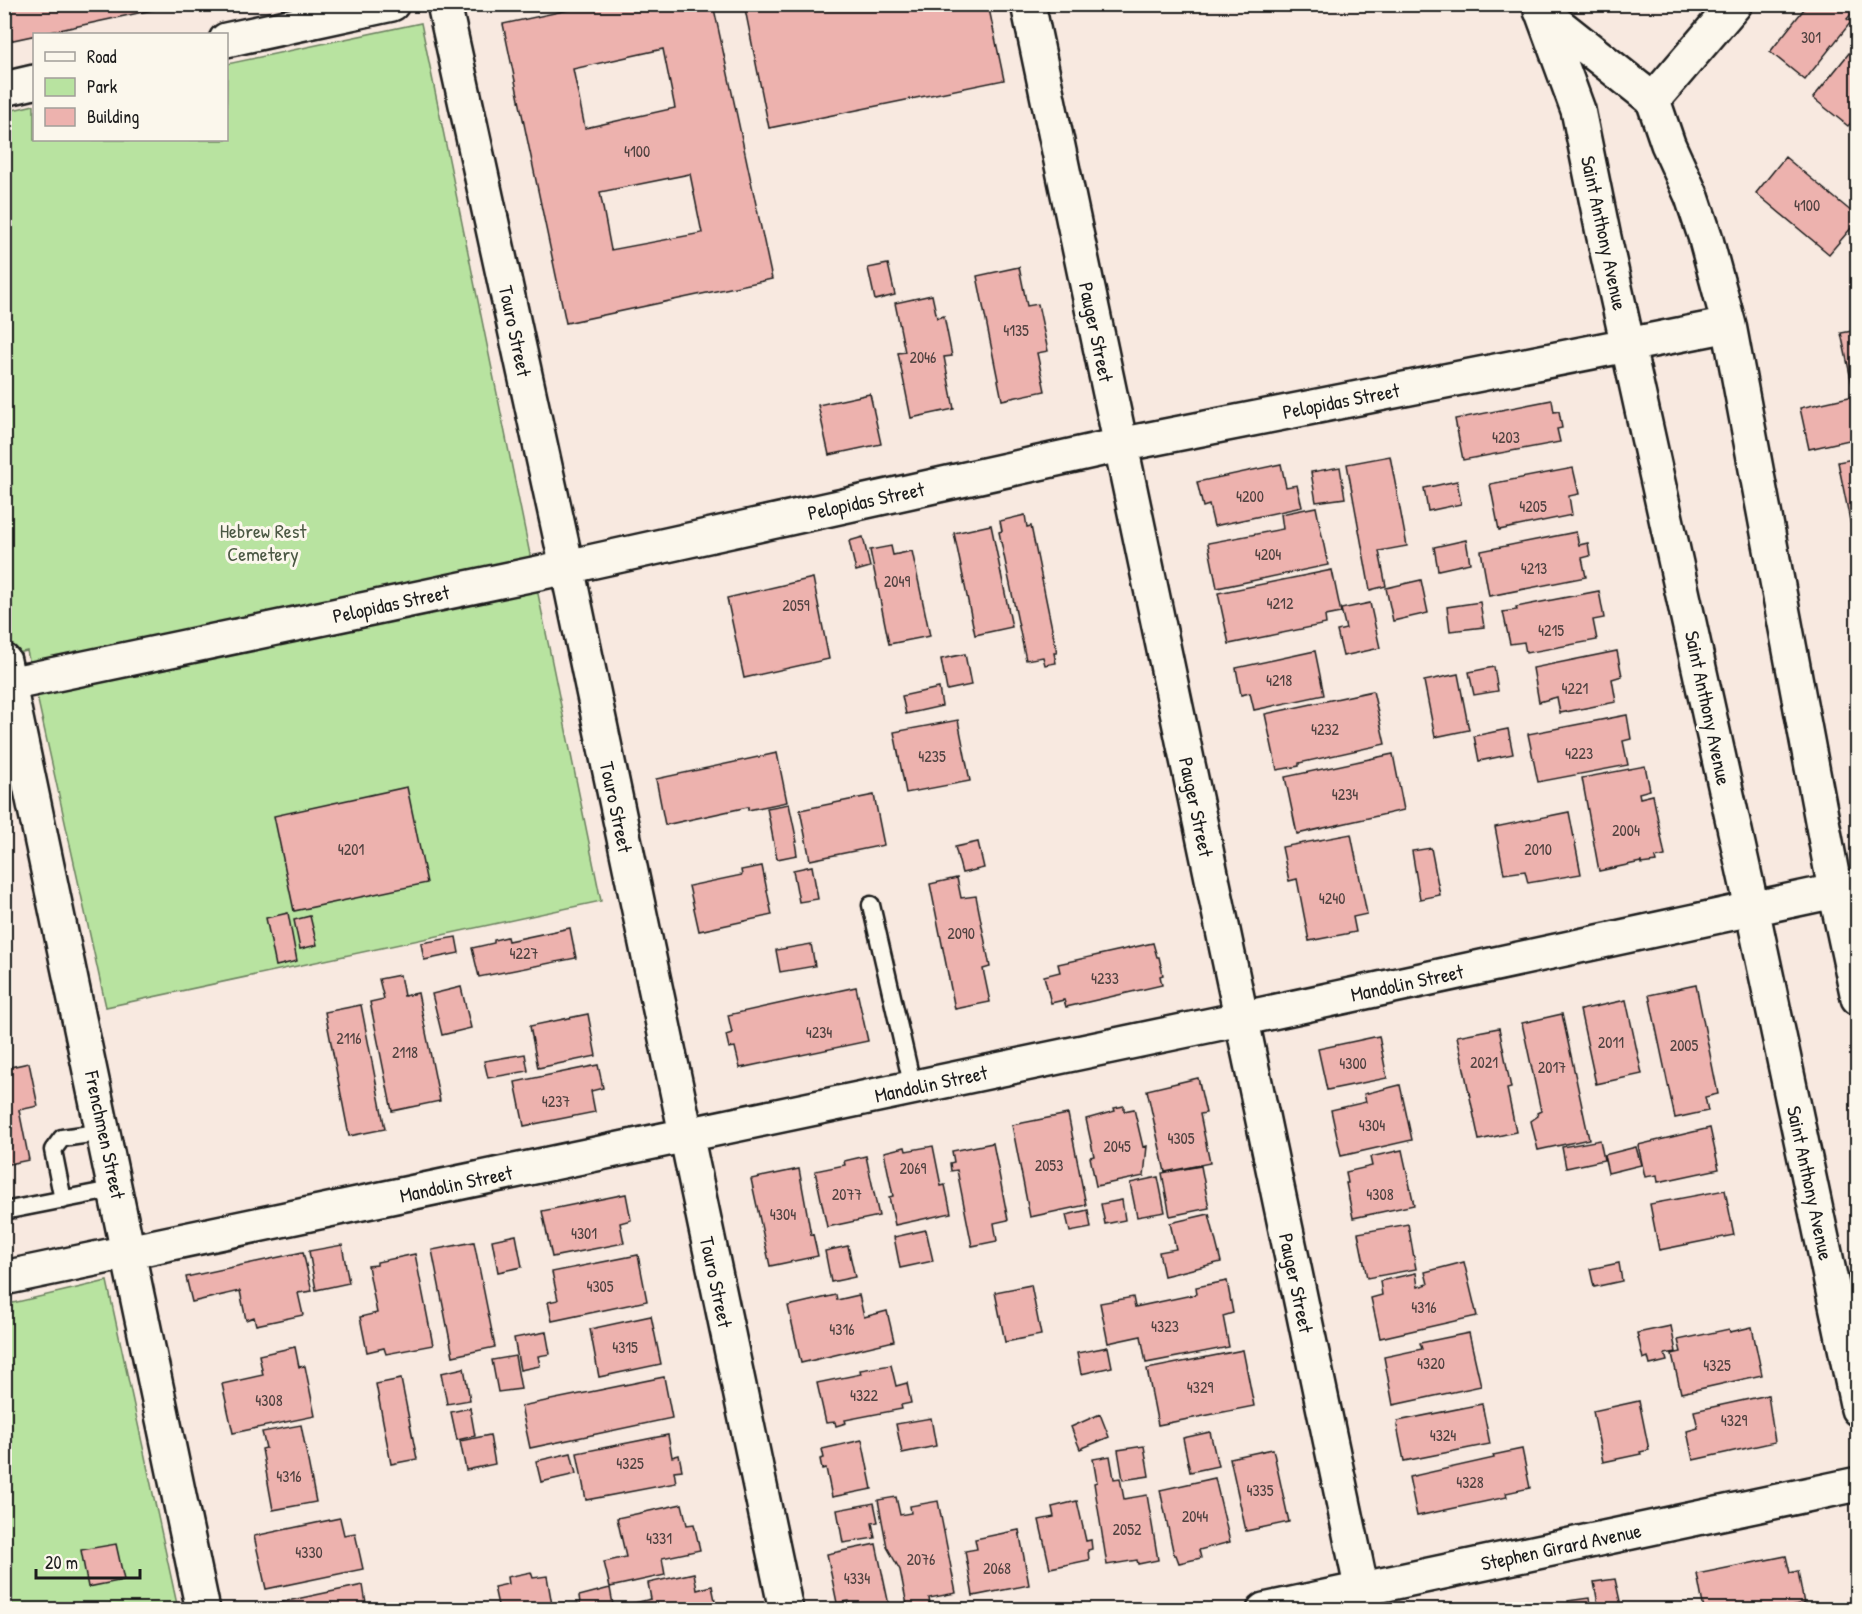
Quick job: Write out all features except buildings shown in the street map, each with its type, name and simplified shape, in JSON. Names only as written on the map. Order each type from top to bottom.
[{"type":"street","points":[[228,40],[392,4]]},
{"type":"street","name":"Touro Street","points":[[444,4],[567,567],[786,1610]]},
{"type":"street","name":"Pauger Street","points":[[1028,4],[1364,1599]]},
{"type":"street","points":[[1653,100],[1735,4]]},
{"type":"street","points":[[1537,8],[1653,100],[1705,236],[1729,325],[1846,888],[1857,998]]},
{"type":"street","name":"Saint Anthony Avenue","points":[[1537,8],[1578,111],[1752,908],[1857,1409]]},
{"type":"street","points":[[4,89],[33,82]]},
{"type":"street","name":"Pelopidas Street","points":[[6,677],[567,567],[1120,445],[1729,325]]},
{"type":"street","name":"Frenchmen Street","points":[[6,677],[104,1132],[203,1610]]},
{"type":"street","name":"Mandolin Street","points":[[4,1278],[913,1088],[1846,888]]},
{"type":"street","name":"Stephen Girard Avenue","points":[[1264,1610],[1364,1599],[1857,1484]]},
{"type":"lane","points":[[871,905],[913,1088]]},
{"type":"lane","points":[[63,1200],[53,1150],[62,1138],[104,1132]]},
{"type":"lane","points":[[4,1211],[116,1189]]},
{"type":"green space","name":"Hebrew Rest Cemetery","points":[[421,23],[601,901],[106,1007],[27,651],[5,656],[4,112],[33,105],[33,141],[228,141],[228,64]]},
{"type":"green space","points":[[107,1281],[178,1609],[5,1609],[4,1305]]}]
